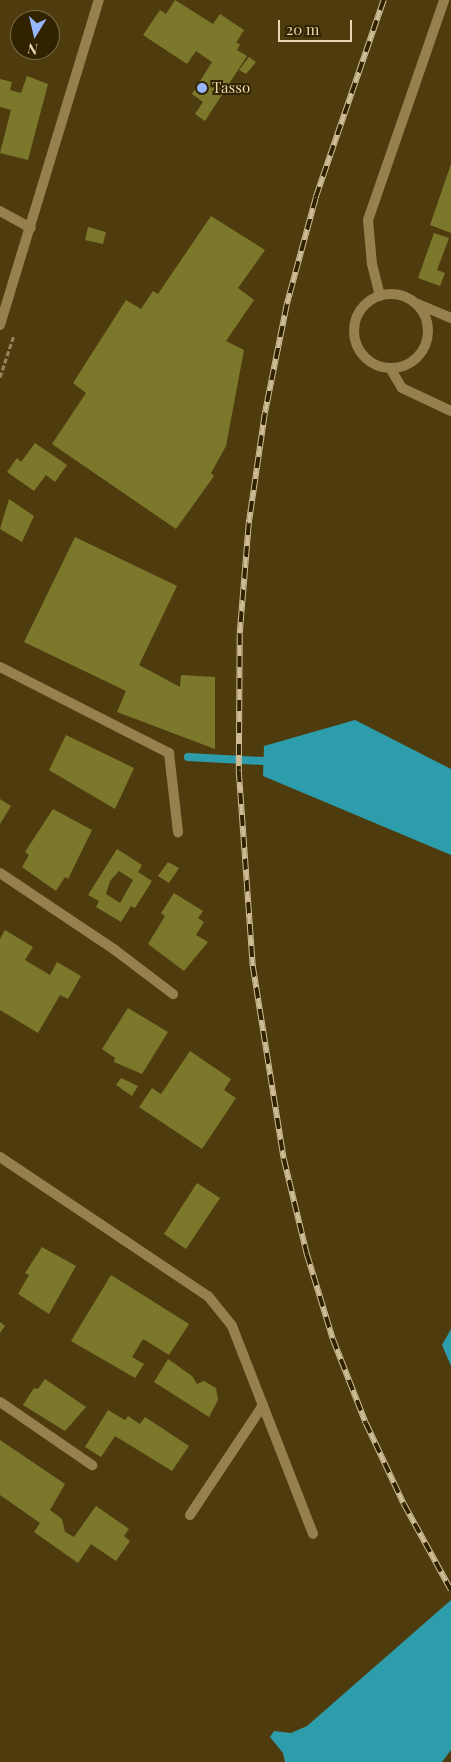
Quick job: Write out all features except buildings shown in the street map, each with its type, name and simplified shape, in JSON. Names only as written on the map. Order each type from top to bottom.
[{"type":"street","points":[[0,325],[99,0]]},
{"type":"street","points":[[380,296],[373,270],[368,220],[444,0]]},
{"type":"street","points":[[0,211],[31,228]]},
{"type":"street","points":[[414,302],[426,319],[426,344],[410,363],[390,368],[370,361],[358,346],[355,326],[363,307],[380,296],[398,295],[451,318]]},
{"type":"street","points":[[390,368],[402,388],[451,411]]},
{"type":"street","points":[[0,667],[169,753],[178,832]]},
{"type":"street","points":[[0,873],[115,950],[173,994]]},
{"type":"street","points":[[0,1157],[208,1296],[232,1326],[313,1534]]},
{"type":"street","points":[[0,1402],[92,1464]]},
{"type":"street","points":[[190,1515],[263,1406]]},
{"type":"water","points":[[355,720],[451,769],[451,855],[263,776],[264,746]]},
{"type":"water","points":[[451,1329],[451,1366],[442,1345]]},
{"type":"water","points":[[451,1600],[451,1750],[442,1762],[285,1762],[283,1753],[270,1737],[274,1731],[291,1733],[307,1726]]},
{"type":"waterway","points":[[188,757],[263,761]]},
{"type":"railway","points":[[384,0],[316,198],[287,305],[265,414],[249,524],[240,634],[239,771],[253,966],[284,1159],[307,1254],[333,1339],[366,1423],[404,1504],[451,1590]]},
{"type":"place","name":"Tasso","points":[[202,88]]}]
